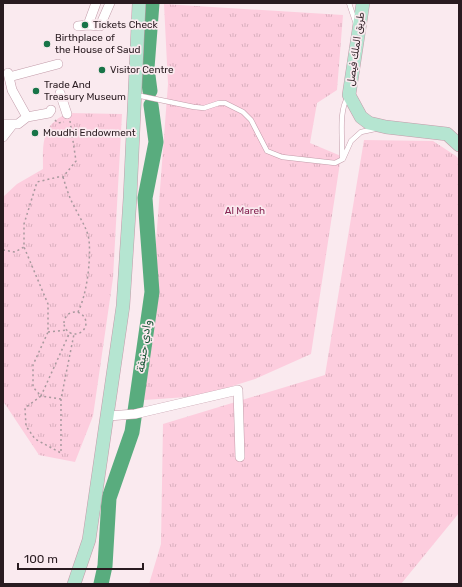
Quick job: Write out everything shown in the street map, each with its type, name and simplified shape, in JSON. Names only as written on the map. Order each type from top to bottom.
[{"type":"main road","points":[[74,584],[89,540],[123,306],[140,3]]},
{"type":"main road","name":"طريق الملك فيصل","points":[[350,95],[358,29],[363,3]]},
{"type":"main road","points":[[350,95],[361,116],[369,123],[386,127],[447,134],[459,145]]},
{"type":"street","points":[[88,25],[96,3]]},
{"type":"street","points":[[78,26],[100,26],[110,3]]},
{"type":"street","points":[[27,117],[12,90],[9,75],[58,64]]},
{"type":"street","points":[[60,93],[67,114]]},
{"type":"street","points":[[3,124],[18,124],[27,117],[52,114]]},
{"type":"street","points":[[3,137],[13,124]]},
{"type":"street","points":[[108,416],[135,414],[238,390],[240,457]]},
{"type":"lane","points":[[349,3],[358,29]]},
{"type":"lane","points":[[136,95],[204,108],[219,103],[226,103],[243,112],[251,120],[266,151],[282,157],[335,163],[343,159],[351,142],[361,132],[386,127]]},
{"type":"lane","points":[[335,163],[342,156],[344,105],[350,95]]},
{"type":"path","points":[[61,399],[41,396],[33,387],[33,365],[48,332],[48,304],[24,247],[24,224],[37,182],[63,177],[76,161],[70,121],[67,114]]},
{"type":"path","points":[[63,177],[74,206],[82,220],[88,239],[87,282],[78,312]]},
{"type":"path","points":[[3,250],[15,252],[24,247]]},
{"type":"path","points":[[73,312],[78,312],[84,316],[86,326],[81,332],[74,334],[67,330],[64,323],[67,316],[73,312]]},
{"type":"path","points":[[48,332],[67,330]]},
{"type":"path","points":[[70,332],[41,396],[25,408],[26,426],[36,439],[61,453],[61,399],[74,334]]},
{"type":"green space","name":"Al Mareh","points":[[164,4],[343,15],[337,90],[317,103],[310,143],[341,156],[311,354],[255,379],[201,396],[144,400],[168,84]]},
{"type":"green space","points":[[69,113],[122,114],[113,278],[93,416],[75,462],[39,455],[3,401],[3,197],[17,184],[43,169],[44,143],[47,131],[50,126],[60,117]]},
{"type":"green space","points":[[364,140],[433,141],[459,159],[459,513],[401,584],[149,584],[161,544],[163,424],[325,375]]},
{"type":"waterway","name":"وادي حنيفة","points":[[150,91],[147,68],[152,3]]},
{"type":"waterway","name":"وادي حنيفة","points":[[101,584],[105,566],[109,498],[132,432],[152,292],[145,198],[156,142],[151,105]]},
{"type":"place","name":"Tickets Check","points":[[85,25]]},
{"type":"place","name":"Birthplace of the House of Saud","points":[[47,44]]},
{"type":"place","name":"Visitor Centre","points":[[102,70]]},
{"type":"place","name":"Trade And Treasury Museum","points":[[36,91]]},
{"type":"place","name":"Moudhi Endowment","points":[[35,133]]}]
